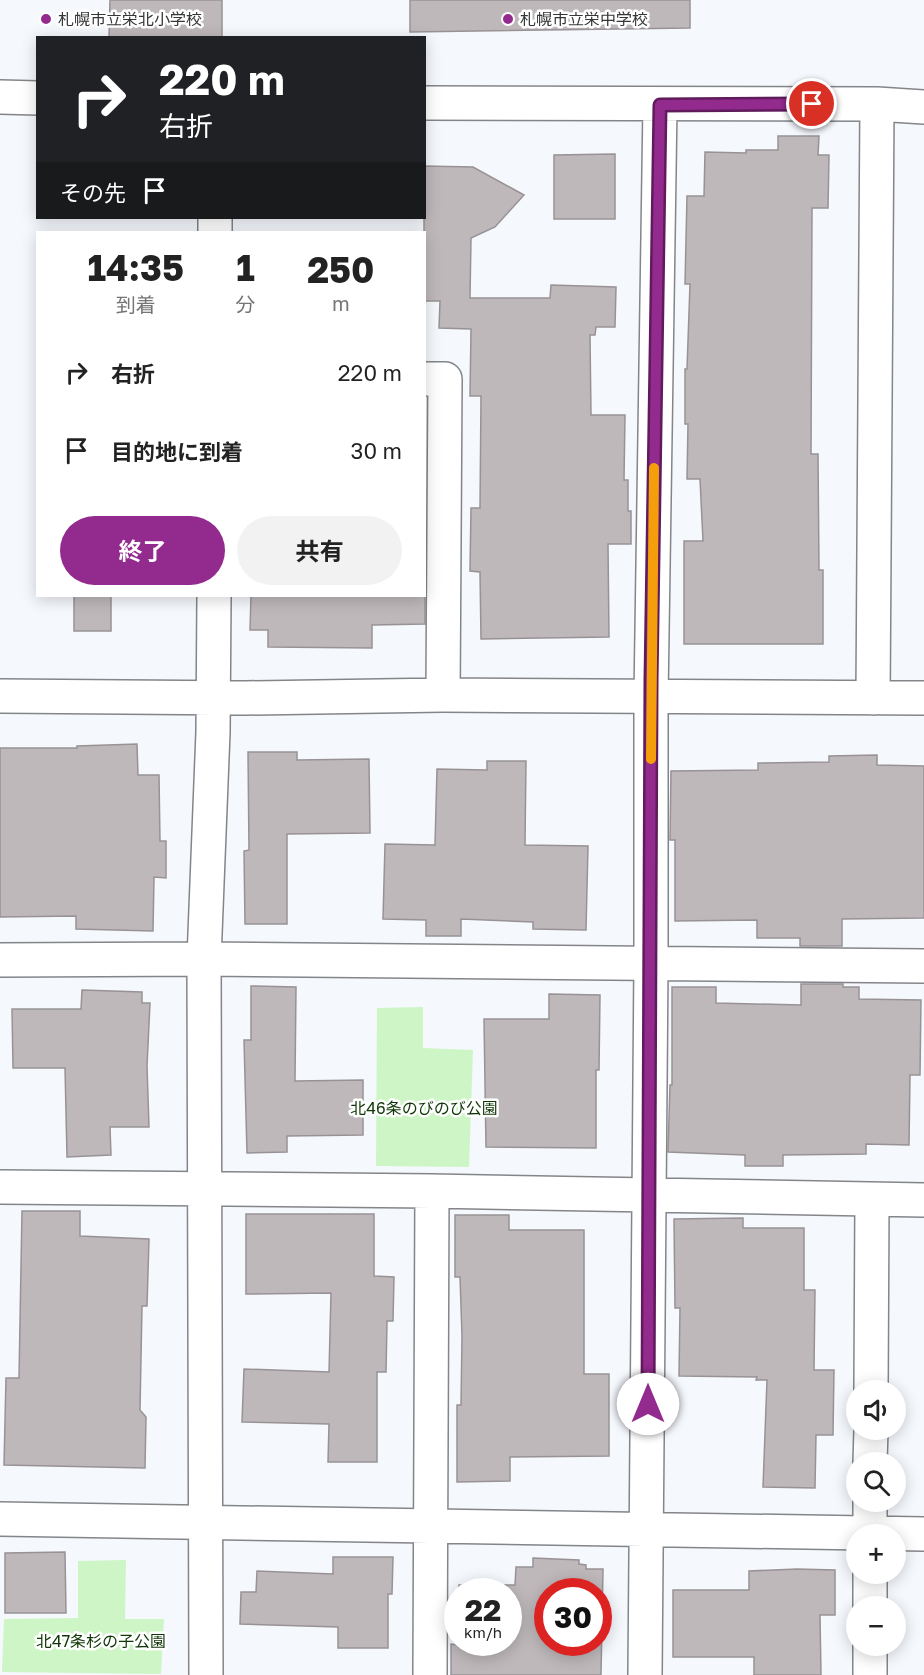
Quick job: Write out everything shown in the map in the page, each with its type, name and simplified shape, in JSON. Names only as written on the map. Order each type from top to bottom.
[{"type":"street","points":[[0,97],[36,98]]},
{"type":"street","points":[[426,103],[877,104],[924,107]]},
{"type":"street","points":[[873,698],[877,104]]},
{"type":"street","points":[[645,1675],[651,698],[660,105]]},
{"type":"street","points":[[426,379],[445,380],[443,695]]},
{"type":"street","points":[[206,1675],[204,959],[214,698],[214,597]]},
{"type":"street","points":[[0,696],[214,698],[443,695],[924,698]]},
{"type":"street","points":[[0,960],[204,959],[924,966]]},
{"type":"street","points":[[0,1187],[432,1191],[873,1201],[924,1200]]},
{"type":"street","points":[[430,1675],[432,1191]]},
{"type":"street","points":[[871,1380],[873,1201]]},
{"type":"street","points":[[0,1519],[647,1530],[870,1523],[924,1534]]},
{"type":"street","points":[[870,1656],[870,1675]]},
{"type":"green space","name":"北46条のびのび公園","points":[[423,1007],[423,1048],[473,1050],[469,1167],[376,1166],[377,1008]]},
{"type":"green space","name":"北47条杉の子公園","points":[[126,1560],[125,1619],[164,1619],[161,1674],[2,1672],[4,1619],[78,1618],[78,1561]]},
{"type":"building","points":[[110,0],[222,0],[222,36],[109,36]]},
{"type":"building","points":[[410,0],[690,0],[690,28],[410,32]]},
{"type":"building","points":[[778,136],[819,136],[818,155],[829,155],[828,208],[812,208],[811,454],[818,454],[819,570],[823,570],[823,644],[684,644],[684,541],[703,541],[700,479],[687,479],[688,424],[685,424],[685,369],[687,369],[690,284],[685,284],[687,196],[704,196],[705,152],[746,153],[746,150],[778,150]]},
{"type":"building","points":[[615,154],[615,219],[554,219],[554,155]]},
{"type":"building","points":[[426,166],[473,167],[524,195],[495,227],[471,238],[470,298],[550,298],[551,285],[616,287],[615,327],[596,327],[595,335],[590,335],[591,415],[625,415],[624,480],[628,480],[631,544],[608,544],[609,637],[481,639],[480,572],[470,571],[471,508],[480,508],[481,396],[470,396],[471,329],[439,328],[440,301],[426,301],[426,231],[424,231]]},
{"type":"building","points":[[74,597],[111,597],[111,631],[74,631]]},
{"type":"building","points":[[251,597],[425,597],[425,624],[372,625],[372,648],[268,647],[268,630],[250,630]]},
{"type":"building","points":[[137,744],[138,775],[159,775],[160,841],[166,841],[166,878],[154,877],[153,931],[76,929],[76,916],[0,917],[0,748],[77,748],[77,746]]},
{"type":"building","points":[[248,752],[297,752],[297,760],[369,759],[370,833],[287,834],[287,924],[245,924],[244,851],[249,850]]},
{"type":"building","points":[[877,755],[877,765],[924,766],[924,918],[842,919],[842,946],[800,946],[800,938],[757,938],[757,920],[675,921],[675,840],[670,840],[671,771],[758,770],[758,763],[829,762],[829,756]]},
{"type":"building","points":[[487,761],[526,761],[525,845],[588,846],[586,930],[533,929],[533,922],[461,919],[461,936],[426,936],[426,920],[383,919],[385,844],[435,845],[437,769],[487,770]]},
{"type":"building","points":[[801,984],[843,984],[843,987],[859,987],[859,999],[921,1000],[920,1075],[910,1075],[909,1145],[866,1144],[866,1154],[783,1155],[783,1166],[745,1166],[745,1155],[668,1152],[670,1085],[672,1085],[672,987],[716,987],[716,1003],[801,1005]]},
{"type":"building","points":[[251,986],[296,987],[295,1081],[363,1080],[363,1135],[287,1136],[287,1152],[247,1153],[244,1040],[251,1040]]},
{"type":"building","points":[[82,990],[142,992],[142,1003],[150,1003],[147,1066],[149,1127],[110,1127],[111,1155],[67,1157],[65,1068],[13,1068],[12,1009],[81,1009]]},
{"type":"building","points":[[549,994],[600,995],[599,1070],[596,1070],[596,1148],[486,1147],[484,1019],[549,1019]]},
{"type":"building","points":[[22,1211],[80,1211],[80,1236],[149,1239],[147,1306],[142,1306],[140,1410],[146,1417],[145,1468],[4,1465],[6,1378],[19,1378]]},
{"type":"building","points":[[246,1214],[374,1214],[374,1276],[394,1277],[393,1321],[387,1321],[386,1372],[377,1372],[377,1462],[328,1462],[329,1424],[242,1422],[244,1369],[329,1372],[331,1293],[246,1294]]},
{"type":"building","points":[[455,1215],[509,1215],[509,1230],[584,1230],[584,1374],[609,1374],[609,1456],[510,1457],[510,1481],[457,1482],[457,1405],[461,1405],[462,1336],[460,1277],[455,1277]]},
{"type":"building","points":[[743,1218],[743,1228],[804,1228],[804,1290],[815,1290],[814,1370],[834,1370],[833,1435],[816,1435],[815,1488],[763,1487],[767,1380],[756,1380],[757,1377],[679,1376],[680,1308],[675,1308],[674,1219]]},
{"type":"building","points":[[65,1552],[66,1613],[5,1613],[5,1553]]},
{"type":"building","points":[[333,1557],[393,1557],[392,1594],[388,1594],[388,1648],[338,1648],[338,1627],[240,1624],[241,1592],[256,1592],[257,1571],[333,1574]]},
{"type":"building","points":[[533,1558],[579,1560],[579,1564],[586,1565],[586,1569],[603,1569],[603,1578],[534,1578],[534,1656],[601,1656],[601,1675],[451,1675],[451,1656],[522,1656],[522,1578],[515,1578],[516,1567],[533,1567]]},
{"type":"building","points":[[835,1570],[835,1615],[820,1615],[821,1675],[754,1675],[754,1657],[673,1657],[673,1590],[749,1590],[749,1571]]},
{"type":"slow traffic","points":[[651,759],[654,468]]},
{"type":"place","name":"札幌市立栄北小学校","points":[[46,19]]},
{"type":"place","name":"札幌市立栄中学校","points":[[508,19]]},
{"type":"route","points":[[648,1404],[651,680],[660,105],[812,104]]}]
